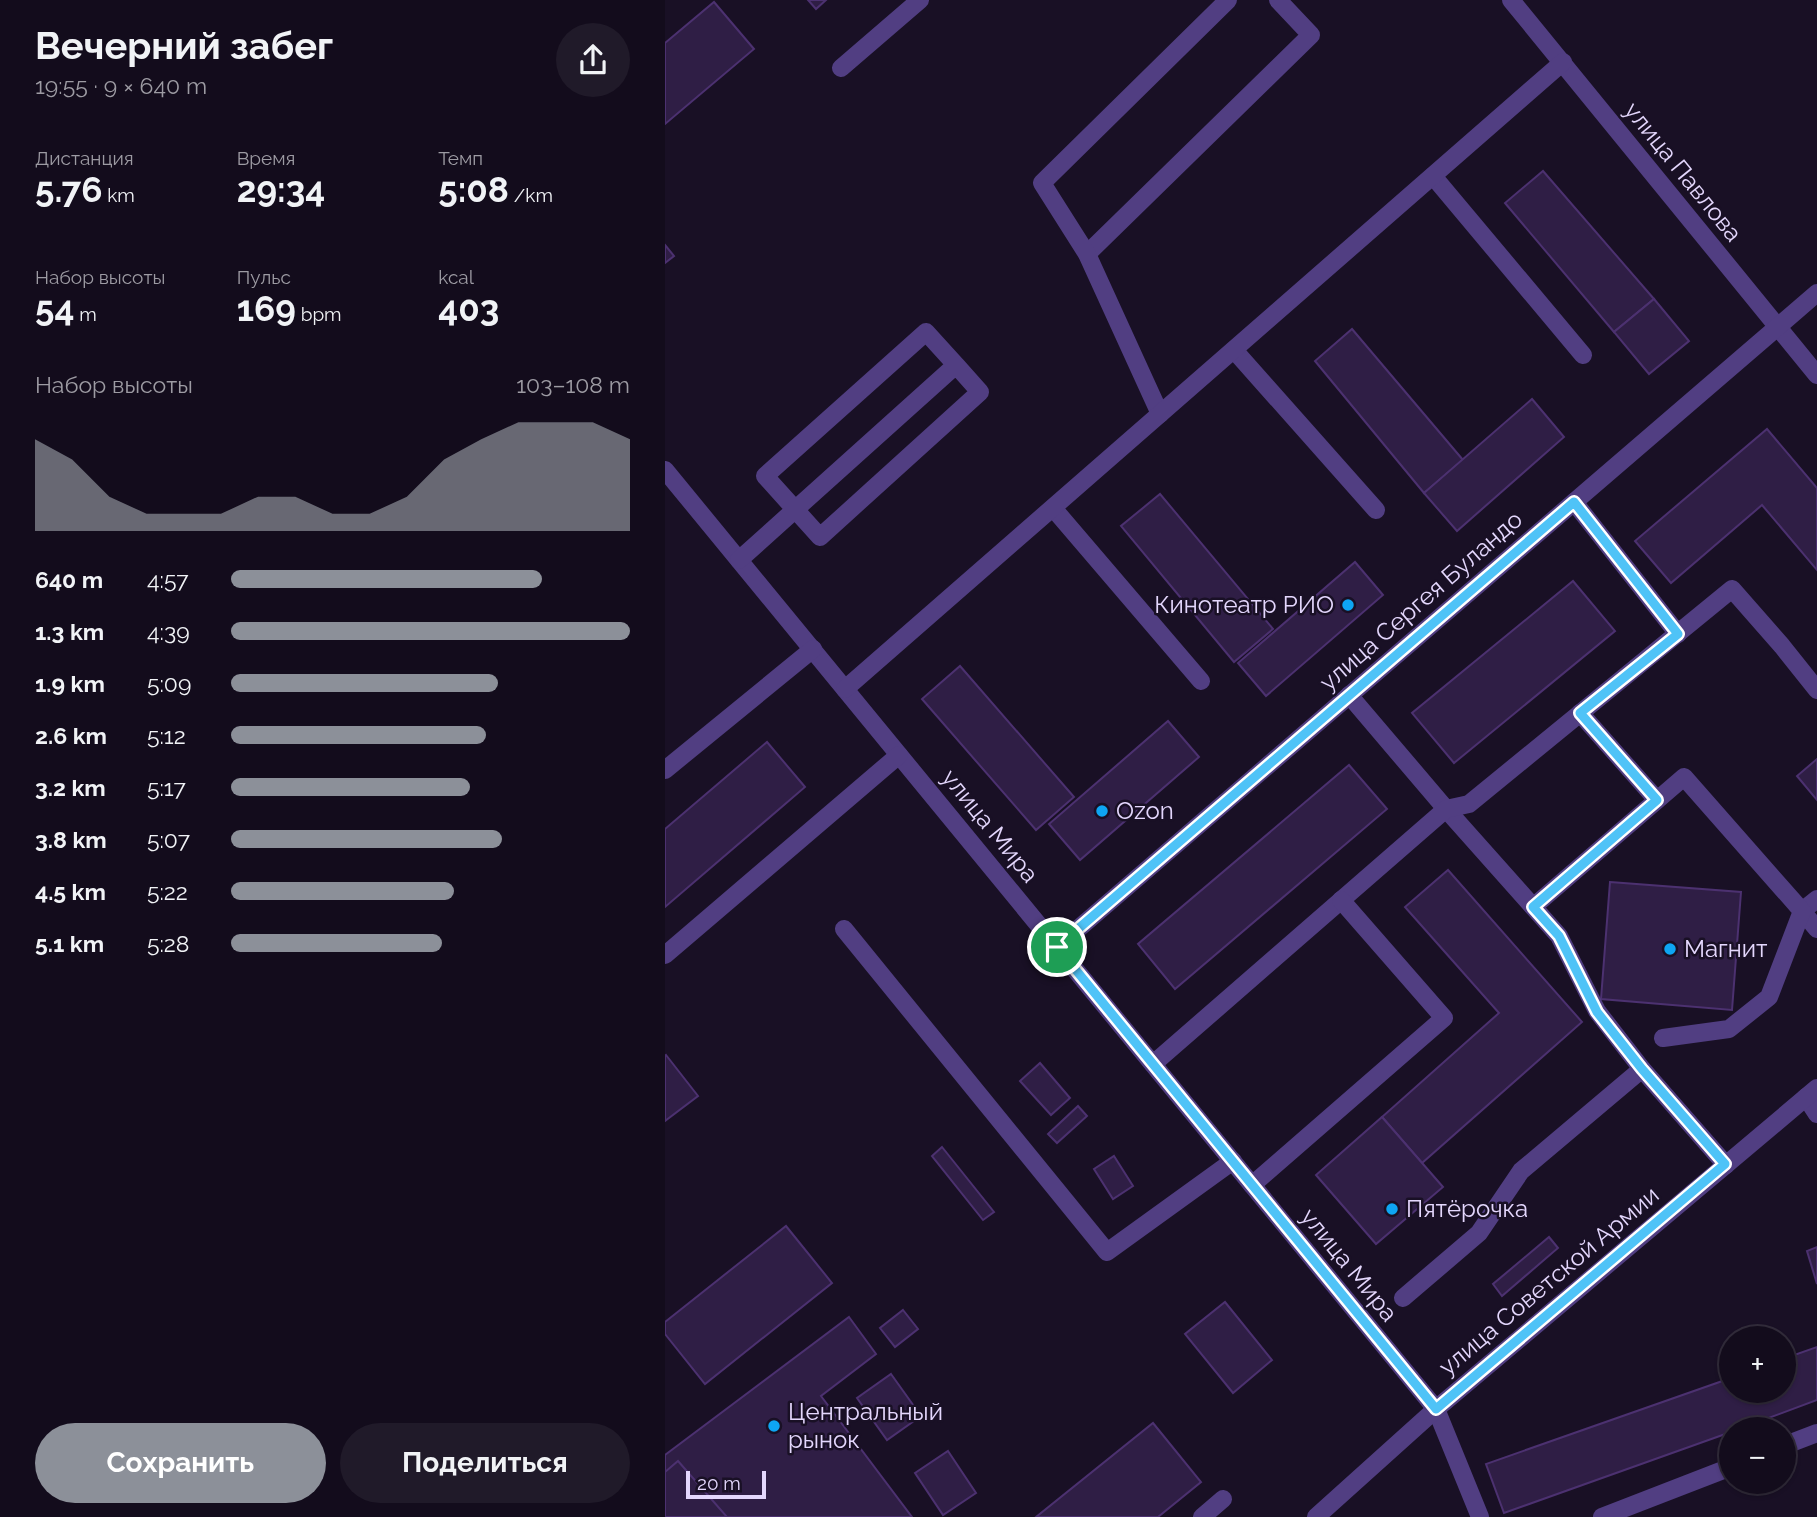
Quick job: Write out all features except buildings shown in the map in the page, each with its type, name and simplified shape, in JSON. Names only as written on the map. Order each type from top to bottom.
[{"type":"street","points":[[841,68],[920,0]]},
{"type":"street","points":[[1160,414],[1087,254],[1042,183],[1228,0]]},
{"type":"street","points":[[1087,254],[1311,35],[1278,0]]},
{"type":"street","name":"улица Павлова","points":[[1511,0],[1817,375]]},
{"type":"street","points":[[845,689],[1563,62]]},
{"type":"street","points":[[1433,176],[1583,355]]},
{"type":"street","name":"улица Сергея Буландо","points":[[1057,947],[1817,293]]},
{"type":"street","points":[[926,332],[956,365],[980,393],[820,537],[765,476],[926,332]]},
{"type":"street","points":[[1234,349],[1376,510]]},
{"type":"street","points":[[739,560],[956,365]]},
{"type":"street","name":"улица Мира","points":[[668,478],[813,649],[1436,1409],[1480,1517]]},
{"type":"street","points":[[1574,502],[1678,634]]},
{"type":"street","points":[[1053,508],[1201,681]]},
{"type":"street","points":[[1153,1064],[1445,809],[1469,804],[1733,589],[1817,690]]},
{"type":"street","points":[[665,770],[813,649]]},
{"type":"street","points":[[1349,695],[1445,809],[1559,936],[1597,1012],[1642,1069],[1725,1164]]},
{"type":"street","points":[[1580,713],[1657,800]]},
{"type":"street","points":[[665,955],[899,755]]},
{"type":"street","points":[[1533,907],[1684,777],[1817,929]]},
{"type":"street","points":[[1663,1038],[1729,1029],[1769,997],[1802,911],[1817,899]]},
{"type":"street","points":[[1252,1185],[1444,1018],[1341,900]]},
{"type":"street","points":[[844,929],[1107,1252],[1233,1161]]},
{"type":"street","points":[[1403,1298],[1479,1233],[1521,1171],[1642,1069]]},
{"type":"street","points":[[1812,1092],[1817,1114]]},
{"type":"street","name":"улица Советской Армии","points":[[1316,1517],[1436,1409],[1812,1092]]},
{"type":"street","points":[[1796,1441],[1817,1433]]},
{"type":"street","points":[[1602,1517],[1719,1472]]},
{"type":"street","points":[[1202,1517],[1223,1499]]},
{"type":"place","name":"Кинотеатр РИО","points":[[1348,605]]},
{"type":"place","name":"Ozon","points":[[1102,811]]},
{"type":"place","name":"Магнит","points":[[1670,949]]},
{"type":"place","name":"Пятёрочка","points":[[1392,1209]]},
{"type":"place","name":"Центральный рынок","points":[[774,1426]]},
{"type":"route","points":[[1574,502],[1678,634],[1580,713],[1657,800],[1533,907],[1559,936],[1597,1012],[1642,1069],[1725,1164],[1436,1409],[1057,947],[1574,502]]}]
